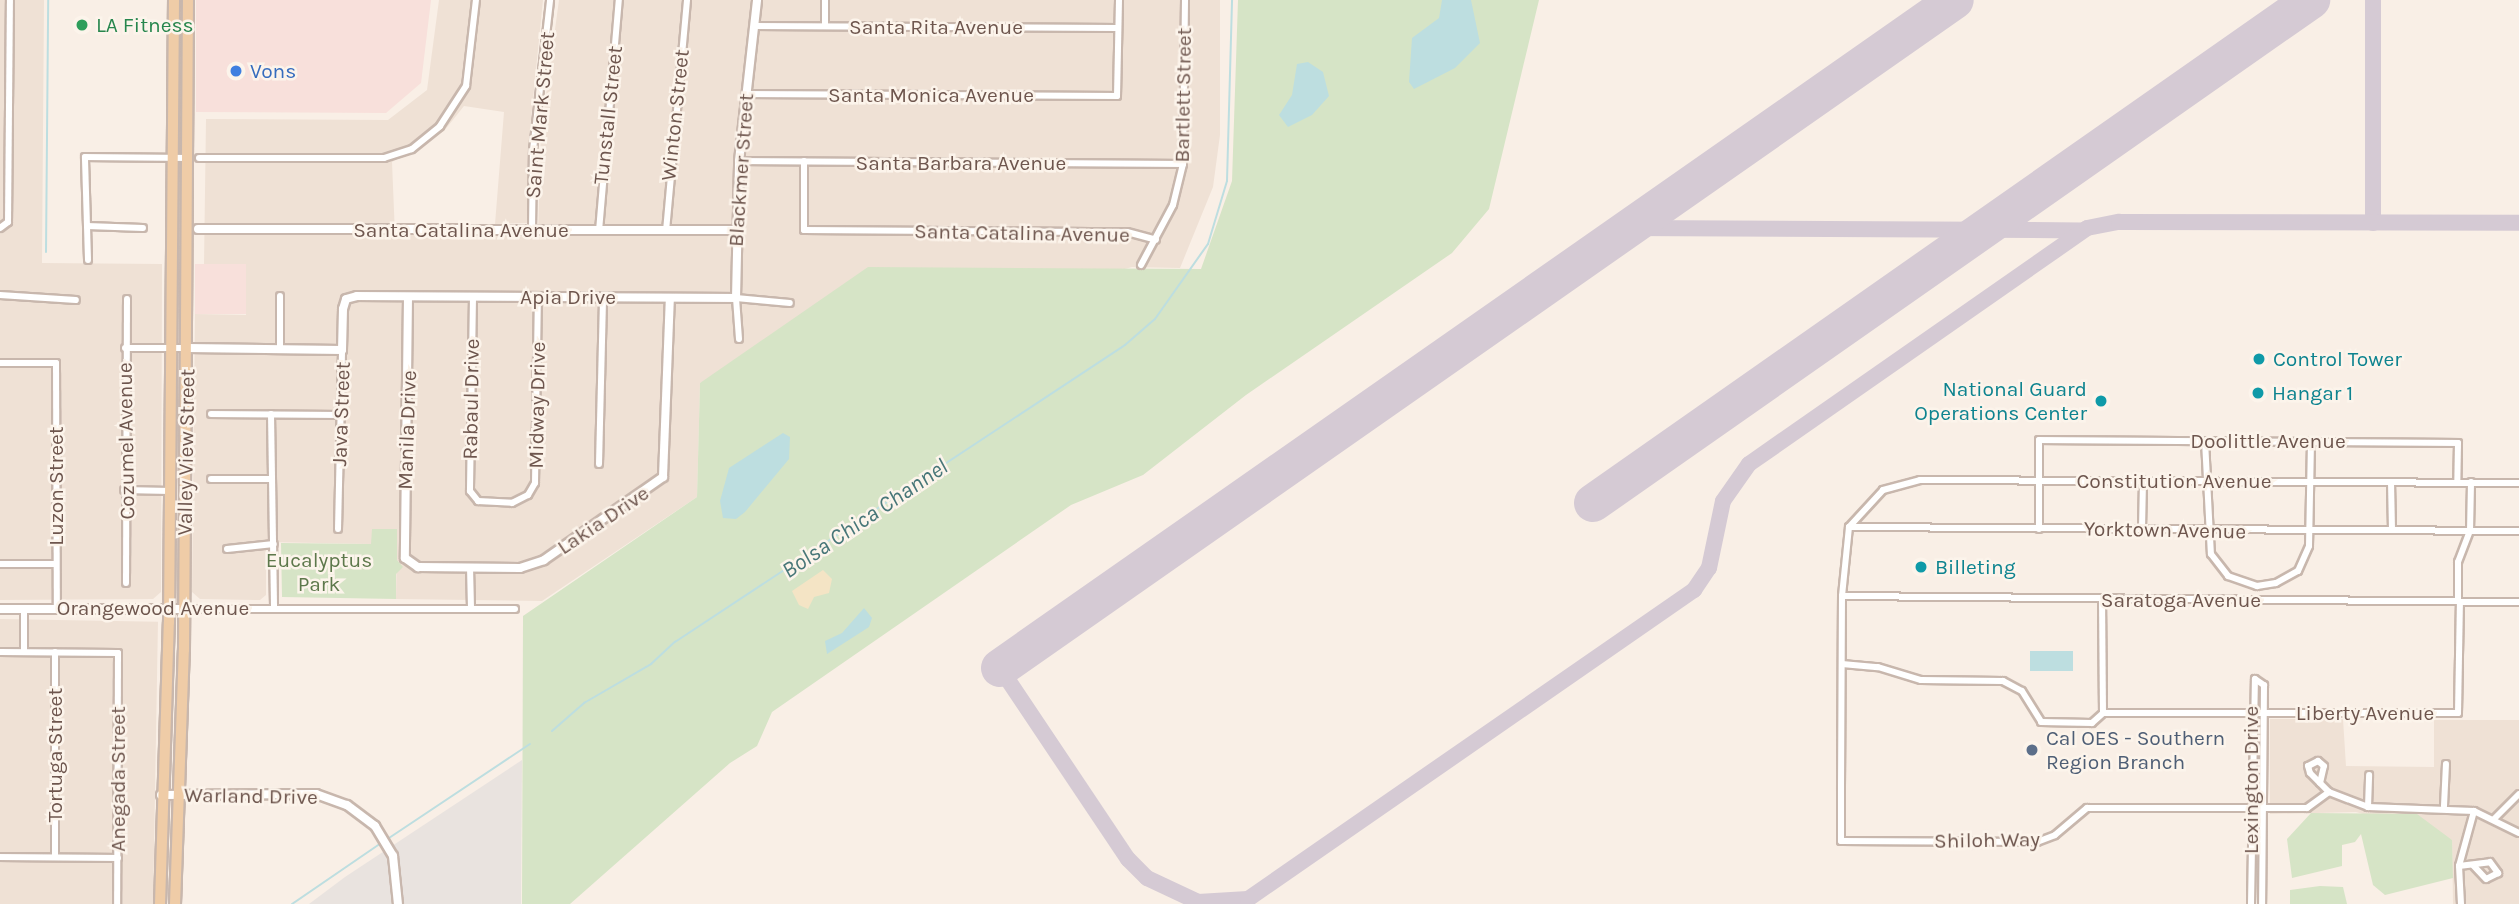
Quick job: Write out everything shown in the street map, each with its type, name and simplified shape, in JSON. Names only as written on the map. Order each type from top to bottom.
[{"type":"main road","name":"Valley View Street","points":[[160,904],[161,795],[169,610],[174,0]]},
{"type":"main road","name":"Valley View Street","points":[[175,904],[176,794],[184,609],[188,348],[188,0]]},
{"type":"main road","points":[[174,44],[188,49]]},
{"type":"main road","points":[[174,44],[187,63]]},
{"type":"street","points":[[3,227],[9,0]]},
{"type":"street","points":[[199,158],[384,158],[412,149],[430,135],[466,86],[476,0]]},
{"type":"street","name":"Saint Mark Street","points":[[532,230],[533,150],[550,0]]},
{"type":"street","name":"Tunstall Street","points":[[599,231],[620,0]]},
{"type":"street","name":"Winton Street","points":[[666,231],[687,0]]},
{"type":"street","name":"Blackmer Street","points":[[739,339],[735,230],[738,161],[757,0]]},
{"type":"street","points":[[825,0],[825,26]]},
{"type":"street","points":[[1118,28],[1119,0]]},
{"type":"street","name":"Bartlett Street","points":[[1141,265],[1156,240],[1183,164],[1185,0]]},
{"type":"street","name":"Santa Rita Avenue","points":[[754,26],[1118,28]]},
{"type":"street","name":"Santa Monica Avenue","points":[[746,94],[1117,96],[1118,28]]},
{"type":"street","points":[[88,260],[85,157],[187,158]]},
{"type":"street","name":"Santa Barbara Avenue","points":[[738,161],[1183,164]]},
{"type":"street","name":"Santa Catalina Avenue","points":[[804,162],[804,230],[1127,232],[1156,240]]},
{"type":"street","points":[[87,226],[143,228]]},
{"type":"street","name":"Santa Catalina Avenue","points":[[173,229],[735,230]]},
{"type":"street","points":[[0,295],[76,300]]},
{"type":"street","points":[[279,350],[280,296]]},
{"type":"street","name":"Manila Drive","points":[[407,562],[408,297]]},
{"type":"street","name":"Rabaul Drive","points":[[473,297],[473,499]]},
{"type":"street","name":"Midway Drive","points":[[473,499],[517,502],[533,489],[538,297]]},
{"type":"street","points":[[599,464],[603,297]]},
{"type":"street","name":"Lakia Drive","points":[[407,562],[418,567],[536,564],[663,477],[670,298]]},
{"type":"street","name":"Apia Drive","points":[[346,299],[736,298],[790,303]]},
{"type":"street","name":"Cozumel Avenue","points":[[127,299],[125,348],[129,441],[124,489],[127,583]]},
{"type":"street","name":"Java Street","points":[[338,529],[339,415],[346,299]]},
{"type":"street","points":[[125,348],[342,350]]},
{"type":"street","name":"Luzon Street","points":[[0,363],[56,363],[57,609]]},
{"type":"street","points":[[211,414],[339,415]]},
{"type":"street","points":[[271,414],[269,480],[274,544],[274,607]]},
{"type":"street","name":"Doolittle Avenue","points":[[2039,480],[2039,440],[2458,443],[2457,482]]},
{"type":"street","points":[[2205,441],[2206,532],[2220,570],[2257,586],[2298,571],[2312,530],[2311,442]]},
{"type":"street","points":[[211,479],[269,480]]},
{"type":"street","points":[[2039,480],[2039,528]]},
{"type":"street","name":"Constitution Avenue","points":[[1849,527],[1871,499],[1899,483],[2039,480],[2519,483]]},
{"type":"street","points":[[2142,528],[2143,481]]},
{"type":"street","points":[[2391,482],[2392,530]]},
{"type":"street","points":[[2459,602],[2458,562],[2470,531],[2471,482]]},
{"type":"street","points":[[124,489],[170,491]]},
{"type":"street","name":"Yorktown Avenue","points":[[1849,527],[2142,528],[2206,532],[2519,531]]},
{"type":"street","name":"Shiloh Way","points":[[1849,527],[1843,564],[1842,596],[1841,841],[2037,842],[2055,835],[2087,808],[2307,808],[2329,792]]},
{"type":"street","points":[[227,549],[274,544]]},
{"type":"street","points":[[0,564],[57,565]]},
{"type":"street","points":[[470,567],[471,608]]},
{"type":"street","points":[[2257,586],[2257,600]]},
{"type":"street","name":"Saratoga Avenue","points":[[1842,596],[2519,602]]},
{"type":"street","points":[[2102,599],[2104,713]]},
{"type":"street","name":"Liberty Avenue","points":[[1842,664],[1878,667],[1921,680],[2003,681],[2022,691],[2041,722],[2092,723],[2104,713],[2458,713],[2459,602]]},
{"type":"street","name":"Orangewood Avenue","points":[[0,609],[515,609]]},
{"type":"street","points":[[24,609],[24,652]]},
{"type":"street","points":[[0,652],[55,652]]},
{"type":"street","name":"Anegada Street","points":[[55,652],[118,653],[117,904]]},
{"type":"street","name":"Tortuga Street","points":[[55,652],[55,857]]},
{"type":"street","name":"Lexington Drive","points":[[2251,904],[2251,685],[2260,679],[2263,713],[2262,904]]},
{"type":"street","points":[[2444,806],[2446,764]]},
{"type":"street","points":[[2368,807],[2369,775]]},
{"type":"street","points":[[2320,783],[2329,792],[2368,807],[2444,806],[2474,811],[2519,833]]},
{"type":"street","name":"Warland Drive","points":[[161,795],[316,794],[347,805],[382,835],[387,844],[397,868],[398,904]]},
{"type":"street","points":[[2494,819],[2519,794]]},
{"type":"street","points":[[2460,904],[2459,866],[2474,811]]},
{"type":"street","points":[[0,857],[118,858]]},
{"type":"street","points":[[2459,866],[2474,866]]},
{"type":"shaded area","points":[[0,0],[44,0],[42,263],[162,264],[161,592],[153,599],[0,600]]},
{"type":"shaded area","points":[[196,0],[431,0],[421,83],[386,113],[196,112]]},
{"type":"shaded area","points":[[439,0],[543,0],[529,139],[528,223],[495,224],[504,112],[464,106],[444,131],[392,162],[395,235],[538,234],[541,132],[559,0],[1220,0],[1220,135],[1213,187],[1180,268],[1132,267],[700,383],[697,497],[542,601],[396,599],[397,529],[371,544],[266,542],[266,595],[260,600],[200,599],[192,592],[195,314],[246,315],[246,264],[204,264],[206,119],[388,120],[427,90]]},
{"type":"shaded area","points":[[195,264],[246,264],[246,314],[195,314]]},
{"type":"shaded area","points":[[0,619],[158,622],[153,904],[0,904]]},
{"type":"shaded area","points":[[2270,719],[2343,719],[2346,766],[2434,767],[2434,720],[2519,720],[2519,904],[2453,904],[2452,840],[2356,812],[2270,814]]},
{"type":"shaded area","points":[[522,760],[521,904],[309,904],[345,877]]},
{"type":"green space","points":[[1238,0],[1539,0],[1489,209],[1452,253],[1246,395],[1143,475],[1071,505],[772,712],[757,746],[730,763],[570,904],[522,904],[523,616],[697,497],[700,383],[868,267],[1201,269],[1232,181]]},
{"type":"green space","name":"Eucalyptus Park","points":[[372,529],[397,529],[397,560],[403,567],[396,574],[396,599],[282,597],[281,543],[371,544]]},
{"type":"green space","points":[[2311,813],[2417,814],[2452,840],[2453,878],[2385,895],[2373,885],[2361,834],[2355,842],[2342,845],[2342,866],[2292,878],[2287,839]]},
{"type":"green space","points":[[2320,886],[2343,887],[2347,904],[2290,904],[2290,890]]},
{"type":"sand","points":[[823,570],[832,579],[829,593],[814,597],[808,609],[799,605],[792,591]]},
{"type":"water","points":[[1442,0],[1471,0],[1480,43],[1455,68],[1414,89],[1409,82],[1412,38],[1439,18]]},
{"type":"water","points":[[1308,62],[1323,72],[1329,96],[1312,115],[1288,127],[1279,115],[1292,95],[1297,64]]},
{"type":"water","points":[[783,433],[790,437],[789,459],[745,512],[736,519],[723,518],[720,501],[729,468]]},
{"type":"water","points":[[864,608],[872,618],[869,627],[827,654],[825,641],[842,633]]},
{"type":"water","points":[[2030,651],[2073,651],[2073,671],[2030,671]]},
{"type":"waterway","points":[[46,252],[48,0]]},
{"type":"waterway","name":"Bolsa Chica Channel","points":[[552,731],[584,703],[651,664],[675,642],[1125,345],[1155,319],[1208,244],[1227,181],[1232,0]]},
{"type":"waterway","name":"Bolsa Chica Channel","points":[[386,840],[530,744]]},
{"type":"waterway","name":"Bolsa Chica Channel","points":[[292,904],[381,843]]},
{"type":"taxiway","points":[[2373,0],[2373,223]]},
{"type":"taxiway","points":[[1000,668],[1128,859],[1147,878],[1198,902],[1248,899],[1694,590],[1709,568],[1723,501],[1749,464],[2087,228],[2119,222],[2519,223]]},
{"type":"taxiway","points":[[1629,228],[2083,230]]},
{"type":"runway","points":[[1000,668],[1955,0]]},
{"type":"runway","points":[[1593,503],[2311,0]]},
{"type":"place","name":"LA Fitness","points":[[82,25]]},
{"type":"place","name":"Vons","points":[[236,71]]},
{"type":"place","name":"Control Tower","points":[[2259,359]]},
{"type":"place","name":"Hangar 1","points":[[2258,393]]},
{"type":"place","name":"National Guard Operations Center","points":[[2101,401]]},
{"type":"place","name":"Billeting","points":[[1921,567]]},
{"type":"place","name":"Cal OES - Southern Region Branch","points":[[2032,750]]}]
